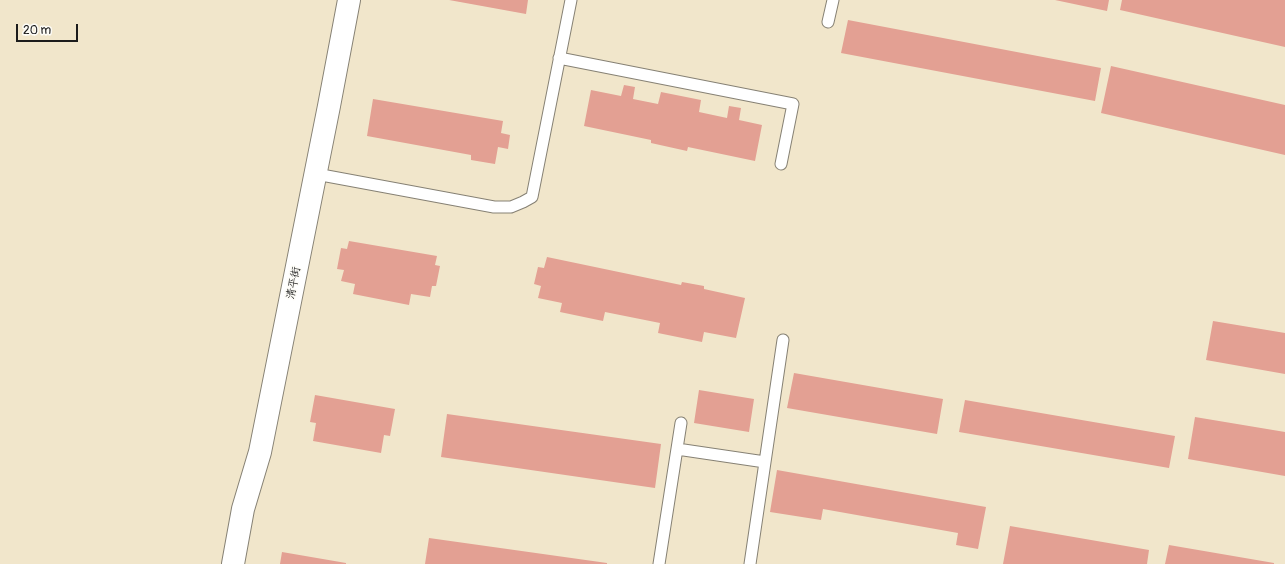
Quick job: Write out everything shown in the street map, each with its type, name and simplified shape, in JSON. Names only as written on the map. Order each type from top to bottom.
[{"type":"street","name":"清平街","points":[[233,564],[243,509],[260,452],[316,174],[349,0]]},
{"type":"lane","points":[[316,174],[494,207],[511,207],[532,197],[571,0]]},
{"type":"lane","points":[[828,22],[833,0]]},
{"type":"lane","points":[[559,58],[793,104],[781,164]]},
{"type":"lane","points":[[750,564],[783,340]]},
{"type":"lane","points":[[659,564],[682,423]]},
{"type":"lane","points":[[677,449],[765,462]]},
{"type":"building","points":[[449,0],[528,0],[526,14]]},
{"type":"building","points":[[1055,0],[1109,0],[1107,11]]},
{"type":"building","points":[[1122,0],[1285,0],[1285,47],[1120,10]]},
{"type":"building","points":[[848,20],[1101,68],[1095,101],[841,53]]},
{"type":"building","points":[[1111,66],[1285,105],[1285,155],[1101,113]]},
{"type":"building","points":[[624,85],[635,87],[633,99],[658,104],[661,92],[701,100],[699,112],[727,118],[729,106],[741,108],[739,120],[762,125],[755,161],[688,147],[687,151],[651,143],[651,140],[584,126],[591,90],[621,96]]},
{"type":"building","points":[[373,99],[503,121],[501,133],[510,135],[508,149],[498,147],[495,164],[471,160],[471,155],[367,136]]},
{"type":"building","points":[[349,241],[437,256],[435,265],[440,266],[436,286],[432,286],[430,297],[411,294],[409,305],[353,294],[355,284],[341,281],[344,270],[337,269],[341,248],[347,249]]},
{"type":"building","points":[[547,257],[681,285],[682,282],[704,286],[704,289],[745,298],[736,338],[704,332],[702,342],[658,333],[660,323],[605,312],[603,321],[560,312],[562,303],[538,298],[541,286],[534,284],[538,267],[544,268]]},
{"type":"building","points":[[1213,321],[1285,333],[1285,374],[1206,360]]},
{"type":"building","points":[[794,373],[943,399],[937,434],[787,408]]},
{"type":"building","points":[[699,390],[754,399],[749,432],[694,423]]},
{"type":"building","points":[[315,395],[395,409],[390,436],[384,435],[381,453],[313,441],[316,423],[310,422]]},
{"type":"building","points":[[965,400],[1175,436],[1169,468],[959,432]]},
{"type":"building","points":[[447,414],[661,444],[655,488],[441,457]]},
{"type":"building","points":[[1195,417],[1285,432],[1285,476],[1188,459]]},
{"type":"building","points":[[777,470],[986,507],[978,549],[956,545],[958,533],[823,509],[821,520],[770,512]]},
{"type":"building","points":[[1010,526],[1149,550],[1147,564],[1003,564]]},
{"type":"building","points":[[429,538],[607,563],[607,564],[425,564]]},
{"type":"building","points":[[1169,545],[1274,563],[1274,564],[1165,564]]},
{"type":"building","points":[[282,552],[346,563],[346,564],[280,564]]}]
